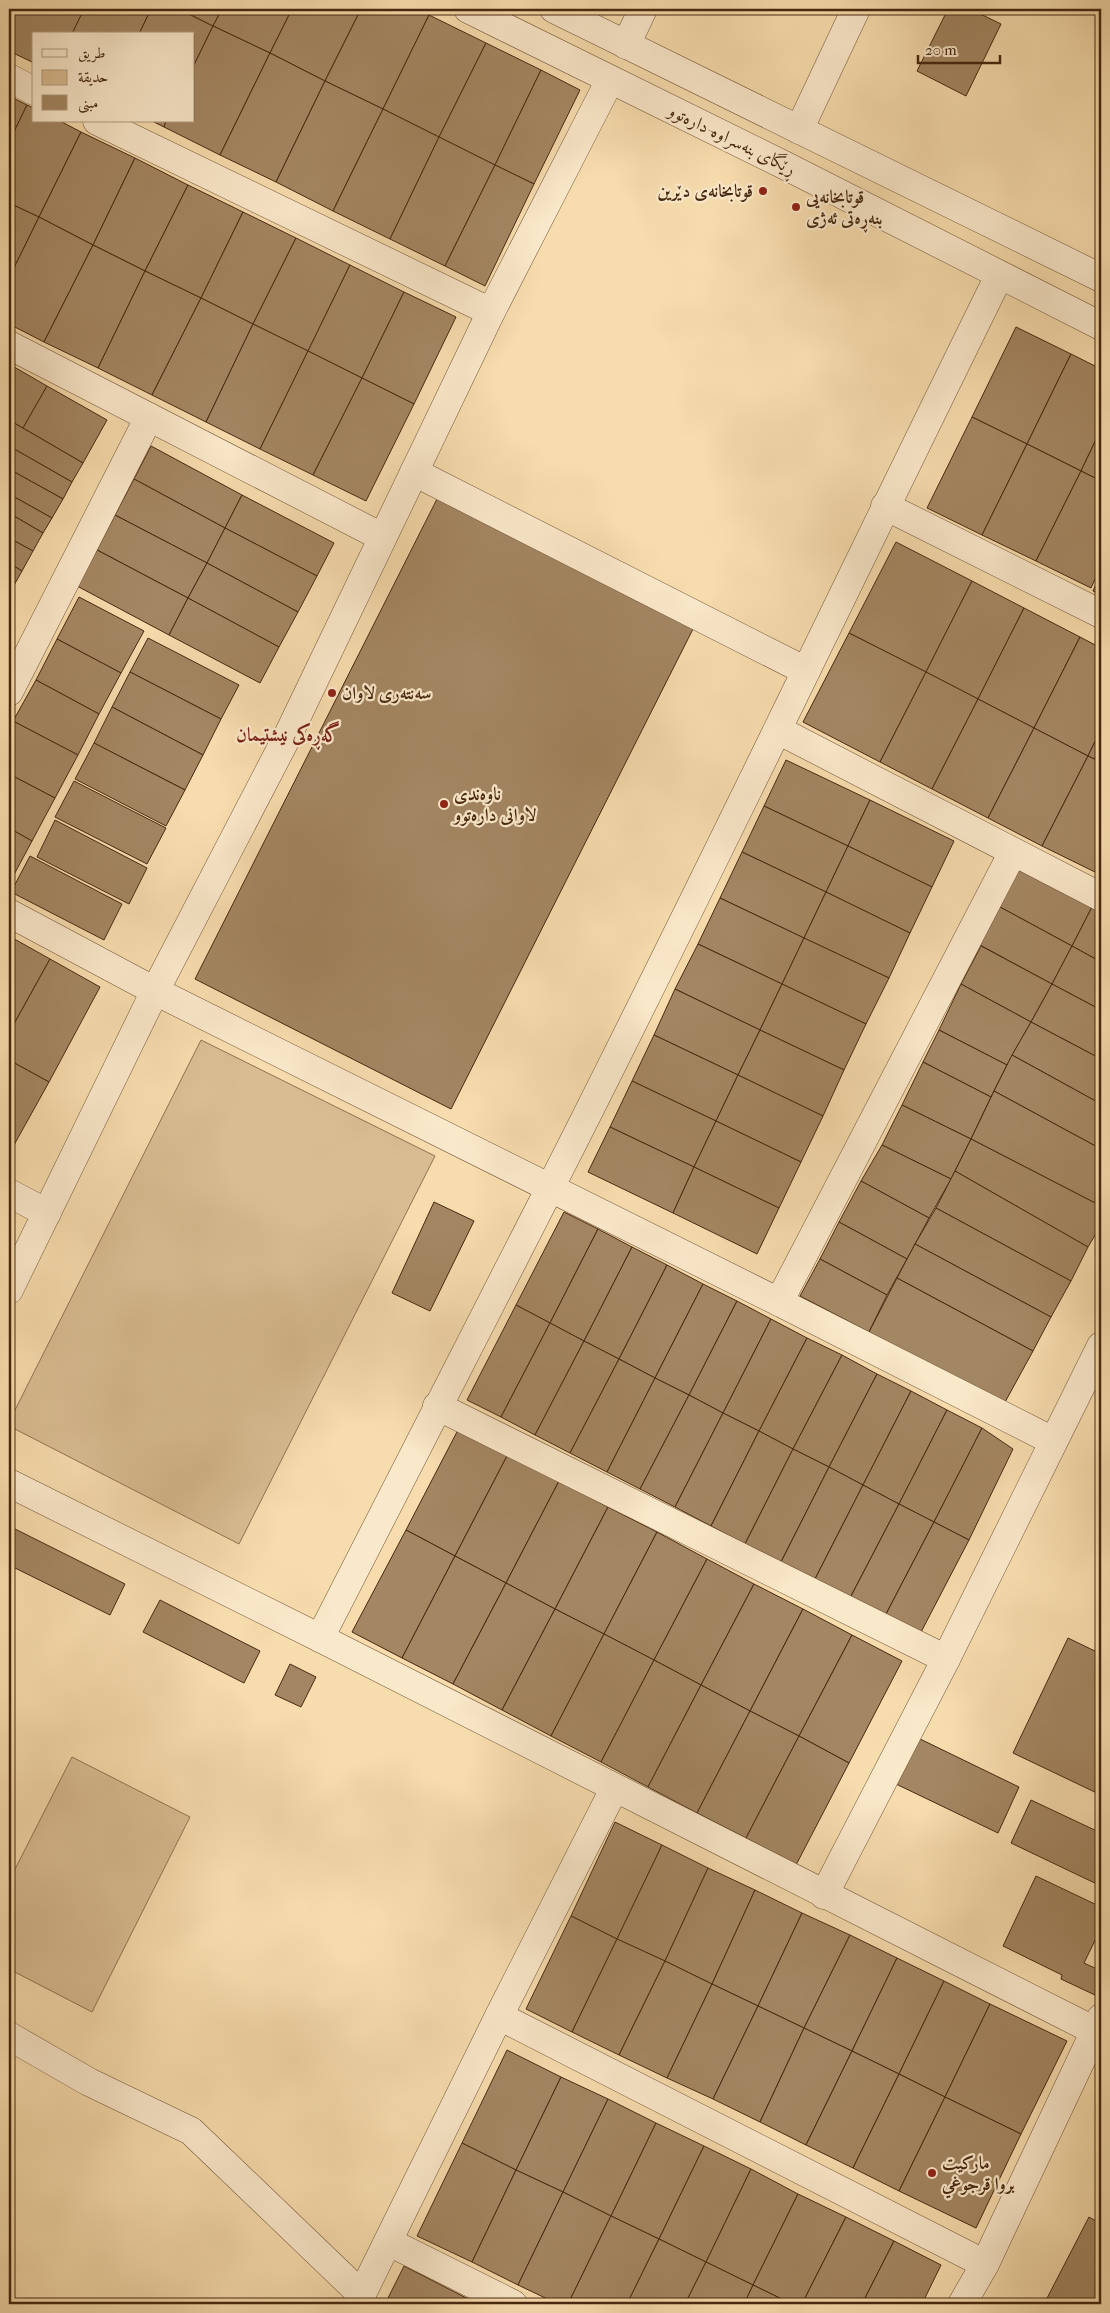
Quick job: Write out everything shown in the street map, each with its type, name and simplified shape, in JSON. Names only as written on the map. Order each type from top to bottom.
[{"type":"street","name":"ڕێگای بنەسراوە-دارەتوو","points":[[468,9],[784,165],[1101,326]]},
{"type":"street","points":[[554,9],[1101,278]]},
{"type":"street","points":[[626,45],[643,9]]},
{"type":"street","points":[[799,130],[856,9]]},
{"type":"street","points":[[9,78],[32,89]]},
{"type":"street","points":[[9,1290],[155,992],[288,735],[491,312],[610,80]]},
{"type":"street","points":[[99,122],[491,312]]},
{"type":"street","points":[[1029,290],[1048,252]]},
{"type":"street","points":[[320,1638],[550,1188],[778,730],[885,506],[1000,276]]},
{"type":"street","points":[[9,345],[382,537]]},
{"type":"street","points":[[9,692],[149,417]]},
{"type":"street","points":[[414,472],[806,671]]},
{"type":"street","points":[[885,506],[1101,614]]},
{"type":"street","points":[[778,730],[1101,898]]},
{"type":"street","points":[[779,1302],[1013,852]]},
{"type":"street","points":[[9,912],[155,992],[779,1302],[1052,1441]]},
{"type":"street","points":[[9,1193],[47,1213]]},
{"type":"street","points":[[824,1895],[946,1659],[1052,1441],[1101,1346]]},
{"type":"street","points":[[437,1406],[946,1659]]},
{"type":"street","points":[[9,1483],[320,1638],[824,1895],[1099,2028],[985,2264],[962,2304]]},
{"type":"street","points":[[9,2036],[89,2082],[191,2131],[360,2300],[499,2016],[614,1789]]},
{"type":"street","points":[[499,2016],[985,2264]]},
{"type":"street","points":[[389,2242],[513,2304]]},
{"type":"green space","points":[[201,1040],[435,1156],[239,1544],[9,1426],[9,1422]]},
{"type":"green space","points":[[72,1757],[190,1817],[92,2012],[9,1969],[9,1881]]},
{"type":"building","points":[[9,9],[15,9],[9,21]]},
{"type":"building","points":[[15,9],[84,9],[73,32],[32,32],[32,62],[9,51],[9,21]]},
{"type":"building","points":[[84,9],[151,9],[140,32],[73,32]]},
{"type":"building","points":[[151,9],[179,9],[213,26],[195,63],[195,32],[140,32]]},
{"type":"building","points":[[179,9],[222,9],[213,26]]},
{"type":"building","points":[[222,9],[292,9],[270,53],[213,26]]},
{"type":"building","points":[[292,9],[361,9],[325,81],[270,53]]},
{"type":"building","points":[[361,9],[416,9],[429,15],[383,109],[325,81]]},
{"type":"building","points":[[948,9],[970,9],[1001,24],[966,96],[917,71]]},
{"type":"building","points":[[429,15],[486,43],[439,137],[383,109]]},
{"type":"building","points":[[213,26],[270,53],[220,155],[164,127],[166,122],[195,122],[195,63]]},
{"type":"building","points":[[486,43],[541,70],[495,165],[439,137]]},
{"type":"building","points":[[270,53],[325,81],[276,182],[220,155]]},
{"type":"building","points":[[541,70],[580,90],[534,184],[495,165]]},
{"type":"building","points":[[325,81],[383,109],[333,211],[276,182]]},
{"type":"building","points":[[9,96],[27,105],[9,142]]},
{"type":"building","points":[[27,105],[32,107],[32,122],[62,122],[81,132],[39,217],[9,203],[9,142]]},
{"type":"building","points":[[383,109],[439,137],[390,239],[333,211]]},
{"type":"building","points":[[154,122],[166,122],[164,127]]},
{"type":"building","points":[[81,132],[135,158],[93,245],[39,217]]},
{"type":"building","points":[[439,137],[495,165],[445,266],[390,239]]},
{"type":"building","points":[[135,158],[188,185],[145,271],[93,245]]},
{"type":"building","points":[[495,165],[534,184],[485,286],[445,266]]},
{"type":"building","points":[[188,185],[243,212],[201,298],[145,271]]},
{"type":"building","points":[[9,203],[39,217],[9,278]]},
{"type":"building","points":[[243,212],[296,238],[253,324],[201,298]]},
{"type":"building","points":[[39,217],[93,245],[44,342],[9,324],[9,278]]},
{"type":"building","points":[[296,238],[350,265],[308,351],[253,324]]},
{"type":"building","points":[[93,245],[145,271],[98,368],[44,342]]},
{"type":"building","points":[[350,265],[404,292],[362,378],[308,351]]},
{"type":"building","points":[[145,271],[201,298],[152,395],[98,368]]},
{"type":"building","points":[[404,292],[456,317],[414,404],[362,378]]},
{"type":"building","points":[[201,298],[253,324],[206,422],[152,395]]},
{"type":"building","points":[[253,324],[308,351],[260,449],[206,422]]},
{"type":"building","points":[[1016,327],[1071,354],[1027,444],[972,417]]},
{"type":"building","points":[[308,351],[362,378],[313,475],[260,449]]},
{"type":"building","points":[[1071,354],[1101,369],[1101,429],[1081,471],[1027,444]]},
{"type":"building","points":[[9,364],[47,386],[23,428],[9,420]]},
{"type":"building","points":[[362,378],[414,404],[366,501],[313,475]]},
{"type":"building","points":[[47,386],[107,420],[83,463],[23,428]]},
{"type":"building","points":[[972,417],[1027,444],[982,535],[927,508]]},
{"type":"building","points":[[9,420],[83,463],[72,482],[9,446]]},
{"type":"building","points":[[1101,429],[1101,481],[1081,471]]},
{"type":"building","points":[[1027,444],[1081,471],[1036,561],[982,535]]},
{"type":"building","points":[[9,446],[72,482],[63,499],[9,469]]},
{"type":"building","points":[[151,446],[242,495],[225,528],[134,479]]},
{"type":"building","points":[[9,469],[63,499],[52,518],[9,494]]},
{"type":"building","points":[[1081,471],[1101,481],[1101,566],[1091,588],[1036,561]]},
{"type":"building","points":[[134,479],[225,528],[207,563],[115,515]]},
{"type":"building","points":[[9,494],[52,518],[43,533],[9,513]]},
{"type":"building","points":[[242,495],[334,543],[317,576],[225,528]]},
{"type":"building","name":"ناوەندی لاوانی دارەتوو","points":[[437,499],[693,629],[451,1109],[195,979]]},
{"type":"building","points":[[9,513],[43,533],[33,551],[9,538]]},
{"type":"building","points":[[115,515],[207,563],[188,598],[97,550]]},
{"type":"building","points":[[225,528],[317,576],[298,612],[207,563]]},
{"type":"building","points":[[9,538],[33,551],[22,571],[9,563]]},
{"type":"building","points":[[896,542],[972,581],[926,672],[849,633]]},
{"type":"building","points":[[97,550],[188,598],[169,635],[77,586]]},
{"type":"building","points":[[9,563],[22,571],[13,587],[9,585]]},
{"type":"building","points":[[207,563],[298,612],[279,647],[188,598]]},
{"type":"building","points":[[1101,573],[1101,595],[1093,591]]},
{"type":"building","points":[[972,581],[1024,608],[978,699],[926,672]]},
{"type":"building","points":[[79,597],[144,631],[121,673],[57,639]]},
{"type":"building","points":[[188,598],[279,647],[260,683],[169,635]]},
{"type":"building","points":[[1024,608],[1080,637],[1034,728],[978,699]]},
{"type":"building","points":[[849,633],[926,672],[880,762],[803,722]]},
{"type":"building","points":[[1080,637],[1101,648],[1101,729],[1088,756],[1034,728]]},
{"type":"building","points":[[148,638],[239,685],[221,719],[130,672]]},
{"type":"building","points":[[57,639],[121,673],[99,714],[36,680]]},
{"type":"building","points":[[130,672],[221,719],[203,755],[112,707]]},
{"type":"building","points":[[926,672],[978,699],[932,789],[880,762]]},
{"type":"building","points":[[36,680],[99,714],[78,755],[13,721]]},
{"type":"building","points":[[978,699],[1034,728],[988,818],[932,789]]},
{"type":"building","points":[[112,707],[203,755],[185,790],[94,743]]},
{"type":"building","points":[[13,721],[78,755],[55,798],[9,774],[9,730]]},
{"type":"building","points":[[1034,728],[1088,756],[1042,846],[988,818]]},
{"type":"building","points":[[1101,729],[1101,762],[1088,756]]},
{"type":"building","points":[[94,743],[185,790],[166,826],[75,779]]},
{"type":"building","points":[[1088,756],[1101,762],[1101,865],[1097,873],[1042,846]]},
{"type":"building","points":[[786,760],[870,800],[848,846],[764,806]]},
{"type":"building","points":[[9,774],[55,798],[32,841],[9,828]]},
{"type":"building","points":[[74,781],[166,828],[147,864],[55,817]]},
{"type":"building","points":[[870,800],[954,841],[932,887],[848,846]]},
{"type":"building","points":[[764,806],[848,846],[826,892],[742,852]]},
{"type":"building","points":[[55,820],[147,868],[129,904],[37,857]]},
{"type":"building","points":[[9,828],[32,841],[9,884]]},
{"type":"building","points":[[848,846],[932,887],[910,933],[826,892]]},
{"type":"building","points":[[742,852],[826,892],[804,938],[720,898]]},
{"type":"building","points":[[30,856],[122,904],[104,940],[11,892]]},
{"type":"building","points":[[1019,868],[1092,907],[1072,946],[1000,907]]},
{"type":"building","points":[[826,892],[910,933],[889,978],[804,938]]},
{"type":"building","points":[[720,898],[804,938],[782,984],[698,944]]},
{"type":"building","points":[[1000,907],[1072,946],[1052,984],[980,945]]},
{"type":"building","points":[[1092,907],[1101,912],[1101,962],[1072,946]]},
{"type":"building","points":[[9,936],[50,959],[9,1033]]},
{"type":"building","points":[[804,938],[889,978],[866,1024],[782,984]]},
{"type":"building","points":[[698,944],[782,984],[760,1030],[675,989]]},
{"type":"building","points":[[981,946],[1052,984],[1031,1022],[961,984]]},
{"type":"building","points":[[1072,946],[1101,962],[1101,1010],[1052,984]]},
{"type":"building","points":[[50,959],[100,987],[49,1082],[9,1060],[9,1033]]},
{"type":"building","points":[[782,984],[866,1024],[844,1070],[760,1030]]},
{"type":"building","points":[[961,984],[1031,1022],[1007,1065],[939,1030]]},
{"type":"building","points":[[1052,984],[1101,1010],[1101,1059],[1031,1022]]},
{"type":"building","points":[[675,989],[760,1030],[738,1075],[654,1035]]},
{"type":"building","points":[[1031,1022],[1101,1059],[1101,1104],[1012,1055]]},
{"type":"building","points":[[760,1030],[844,1070],[823,1116],[738,1075]]},
{"type":"building","points":[[939,1030],[1007,1065],[991,1097],[923,1062]]},
{"type":"building","points":[[654,1035],[738,1075],[716,1121],[632,1081]]},
{"type":"building","points":[[1012,1055],[1101,1104],[1101,1149],[994,1091]]},
{"type":"building","points":[[9,1060],[49,1082],[9,1154]]},
{"type":"building","points":[[923,1062],[991,1097],[971,1139],[902,1105]]},
{"type":"building","points":[[738,1075],[823,1116],[801,1162],[716,1121]]},
{"type":"building","points":[[632,1081],[716,1121],[694,1167],[610,1127]]},
{"type":"building","points":[[994,1091],[1101,1149],[1101,1206],[971,1139]]},
{"type":"building","points":[[902,1105],[971,1139],[951,1179],[882,1145]]},
{"type":"building","points":[[716,1121],[801,1162],[779,1208],[694,1167]]},
{"type":"building","points":[[610,1127],[694,1167],[673,1213],[588,1172]]},
{"type":"building","points":[[971,1139],[1101,1206],[1101,1225],[1088,1247],[955,1171]]},
{"type":"building","points":[[882,1145],[951,1179],[929,1218],[861,1181]]},
{"type":"building","points":[[694,1167],[779,1208],[757,1254],[673,1213]]},
{"type":"building","points":[[955,1171],[1088,1247],[1071,1281],[936,1208]]},
{"type":"building","points":[[861,1181],[929,1218],[907,1259],[839,1222]]},
{"type":"building","points":[[434,1202],[474,1221],[430,1311],[392,1293]]},
{"type":"building","points":[[936,1208],[1071,1281],[1051,1317],[915,1244]]},
{"type":"building","points":[[564,1212],[598,1229],[550,1323],[516,1305]]},
{"type":"building","points":[[839,1222],[907,1259],[887,1295],[820,1259]]},
{"type":"building","points":[[598,1229],[632,1247],[584,1341],[550,1323]]},
{"type":"building","points":[[915,1244],[1051,1317],[1033,1351],[897,1278]]},
{"type":"building","points":[[632,1247],[667,1265],[619,1359],[584,1341]]},
{"type":"building","points":[[820,1259],[887,1295],[869,1332],[800,1296]]},
{"type":"building","points":[[667,1265],[703,1284],[655,1378],[619,1359]]},
{"type":"building","points":[[897,1278],[1033,1351],[1004,1404],[869,1332]]},
{"type":"building","points":[[703,1284],[737,1301],[689,1395],[655,1378]]},
{"type":"building","points":[[737,1301],[771,1319],[723,1413],[689,1395]]},
{"type":"building","points":[[516,1305],[550,1323],[501,1417],[467,1400]]},
{"type":"building","points":[[771,1319],[807,1338],[759,1431],[723,1413]]},
{"type":"building","points":[[550,1323],[584,1341],[535,1435],[501,1417]]},
{"type":"building","points":[[807,1338],[842,1355],[793,1449],[759,1431]]},
{"type":"building","points":[[584,1341],[619,1359],[570,1453],[535,1435]]},
{"type":"building","points":[[842,1355],[877,1374],[829,1467],[793,1449]]},
{"type":"building","points":[[619,1359],[655,1378],[607,1472],[570,1453]]},
{"type":"building","points":[[877,1374],[911,1391],[863,1485],[829,1467]]},
{"type":"building","points":[[655,1378],[689,1395],[640,1489],[607,1472]]},
{"type":"building","points":[[911,1391],[947,1410],[899,1504],[863,1485]]},
{"type":"building","points":[[689,1395],[723,1413],[675,1507],[640,1489]]},
{"type":"building","points":[[947,1410],[982,1428],[934,1522],[899,1504]]},
{"type":"building","points":[[723,1413],[759,1431],[711,1526],[675,1507]]},
{"type":"building","points":[[459,1428],[508,1454],[455,1556],[406,1530]]},
{"type":"building","points":[[982,1428],[1013,1449],[969,1540],[934,1522]]},
{"type":"building","points":[[759,1431],[793,1449],[745,1544],[711,1526]]},
{"type":"building","points":[[793,1449],[829,1467],[781,1562],[745,1544]]},
{"type":"building","points":[[508,1454],[559,1481],[506,1583],[455,1556]]},
{"type":"building","points":[[829,1467],[863,1485],[815,1579],[781,1562]]},
{"type":"building","points":[[559,1481],[608,1507],[555,1609],[506,1583]]},
{"type":"building","points":[[863,1485],[899,1504],[850,1598],[815,1579]]},
{"type":"building","points":[[899,1504],[934,1522],[885,1616],[850,1598]]},
{"type":"building","points":[[608,1507],[657,1532],[604,1634],[555,1609]]},
{"type":"building","points":[[934,1522],[969,1540],[920,1634],[885,1616]]},
{"type":"building","points":[[9,1526],[125,1584],[110,1615],[9,1565]]},
{"type":"building","points":[[406,1530],[455,1556],[402,1658],[352,1632]]},
{"type":"building","points":[[657,1532],[707,1559],[654,1660],[604,1634]]},
{"type":"building","points":[[455,1556],[506,1583],[453,1684],[402,1658]]},
{"type":"building","points":[[707,1559],[754,1584],[701,1685],[654,1660]]},
{"type":"building","points":[[506,1583],[555,1609],[502,1710],[453,1684]]},
{"type":"building","points":[[754,1584],[803,1609],[750,1711],[701,1685]]},
{"type":"building","points":[[160,1600],[260,1651],[244,1683],[143,1632]]},
{"type":"building","points":[[555,1609],[604,1634],[551,1736],[502,1710]]},
{"type":"building","points":[[803,1609],[852,1635],[799,1736],[750,1711]]},
{"type":"building","points":[[604,1634],[654,1660],[601,1762],[551,1736]]},
{"type":"building","points":[[852,1635],[902,1661],[849,1763],[799,1736]]},
{"type":"building","points":[[1068,1638],[1101,1654],[1101,1795],[1013,1753]]},
{"type":"building","points":[[654,1660],[701,1685],[648,1787],[601,1762]]},
{"type":"building","points":[[290,1664],[316,1677],[301,1707],[275,1695]]},
{"type":"building","points":[[701,1685],[750,1711],[697,1813],[648,1787]]},
{"type":"building","points":[[750,1711],[799,1736],[746,1838],[697,1813]]},
{"type":"building","points":[[799,1736],[849,1763],[796,1865],[746,1838]]},
{"type":"building","points":[[918,1738],[1019,1787],[998,1833],[896,1784]]},
{"type":"building","points":[[1031,1800],[1101,1833],[1101,1886],[1011,1843]]},
{"type":"building","points":[[615,1822],[662,1845],[617,1939],[571,1916]]},
{"type":"building","points":[[662,1845],[708,1868],[665,1961],[617,1939]]},
{"type":"building","points":[[708,1868],[755,1890],[712,1984],[665,1961]]},
{"type":"building","points":[[1036,1876],[1101,1907],[1101,1928],[1084,1963],[1101,1971],[1101,1983],[1095,1995],[1061,1979],[1062,1975],[1003,1946]]},
{"type":"building","points":[[755,1890],[802,1913],[758,2006],[712,1984]]},
{"type":"building","points":[[802,1913],[850,1935],[804,2028],[758,2006]]},
{"type":"building","points":[[571,1916],[617,1939],[572,2032],[526,2009]]},
{"type":"building","points":[[850,1935],[897,1958],[852,2051],[804,2028]]},
{"type":"building","points":[[617,1939],[665,1961],[619,2055],[572,2032]]},
{"type":"building","points":[[897,1958],[944,1981],[899,2074],[852,2051]]},
{"type":"building","points":[[665,1961],[712,1984],[667,2078],[619,2055]]},
{"type":"building","points":[[944,1981],[990,2004],[945,2097],[899,2074]]},
{"type":"building","points":[[712,1984],[758,2006],[713,2099],[667,2078]]},
{"type":"building","points":[[990,2004],[1067,2041],[1021,2134],[945,2097]]},
{"type":"building","points":[[758,2006],[804,2028],[760,2122],[713,2099]]},
{"type":"building","points":[[804,2028],[852,2051],[806,2145],[760,2122]]},
{"type":"building","points":[[507,2050],[561,2077],[516,2170],[462,2143]]},
{"type":"building","points":[[852,2051],[899,2074],[853,2168],[806,2145]]},
{"type":"building","points":[[899,2074],[945,2097],[899,2191],[853,2168]]},
{"type":"building","points":[[561,2077],[608,2099],[563,2192],[516,2170]]},
{"type":"building","points":[[945,2097],[1021,2134],[976,2228],[899,2191]]},
{"type":"building","points":[[608,2099],[656,2123],[611,2216],[563,2192]]},
{"type":"building","points":[[656,2123],[704,2146],[659,2239],[611,2216]]},
{"type":"building","points":[[462,2143],[516,2170],[472,2262],[417,2236]]},
{"type":"building","points":[[704,2146],[751,2169],[706,2262],[659,2239]]},
{"type":"building","points":[[751,2169],[798,2194],[753,2285],[706,2262]]},
{"type":"building","points":[[516,2170],[563,2192],[518,2285],[472,2262]]},
{"type":"building","points":[[563,2192],[611,2216],[568,2304],[558,2304],[518,2285]]},
{"type":"building","points":[[798,2194],[846,2217],[802,2304],[792,2304],[753,2285]]},
{"type":"building","points":[[611,2216],[659,2239],[627,2304],[568,2304]]},
{"type":"building","points":[[846,2217],[894,2241],[862,2304],[802,2304]]},
{"type":"building","points":[[1089,2217],[1101,2224],[1101,2304],[1044,2304]]},
{"type":"building","points":[[659,2239],[706,2262],[685,2304],[627,2304]]},
{"type":"building","points":[[894,2241],[941,2265],[922,2304],[862,2304]]},
{"type":"building","points":[[706,2262],[753,2285],[744,2304],[685,2304]]},
{"type":"building","points":[[404,2266],[478,2304],[385,2304]]},
{"type":"building","points":[[753,2285],[792,2304],[744,2304]]},
{"type":"place","name":"قوتابخانەى دێرین","points":[[763,191]]},
{"type":"place","name":"قوتابخانەیی بنەڕەتی ئەژی","points":[[796,207]]},
{"type":"place","name":"سەنتەری لاوان","points":[[332,693]]},
{"type":"place","name":"ناوەندی لاوانی دارەتوو","points":[[444,804]]},
{"type":"place","name":"ماركيت بروا قرجوغي","points":[[932,2173]]},
{"type":"district","name":"گەڕەکی نیشتیمان","points":[[288,735]]}]
